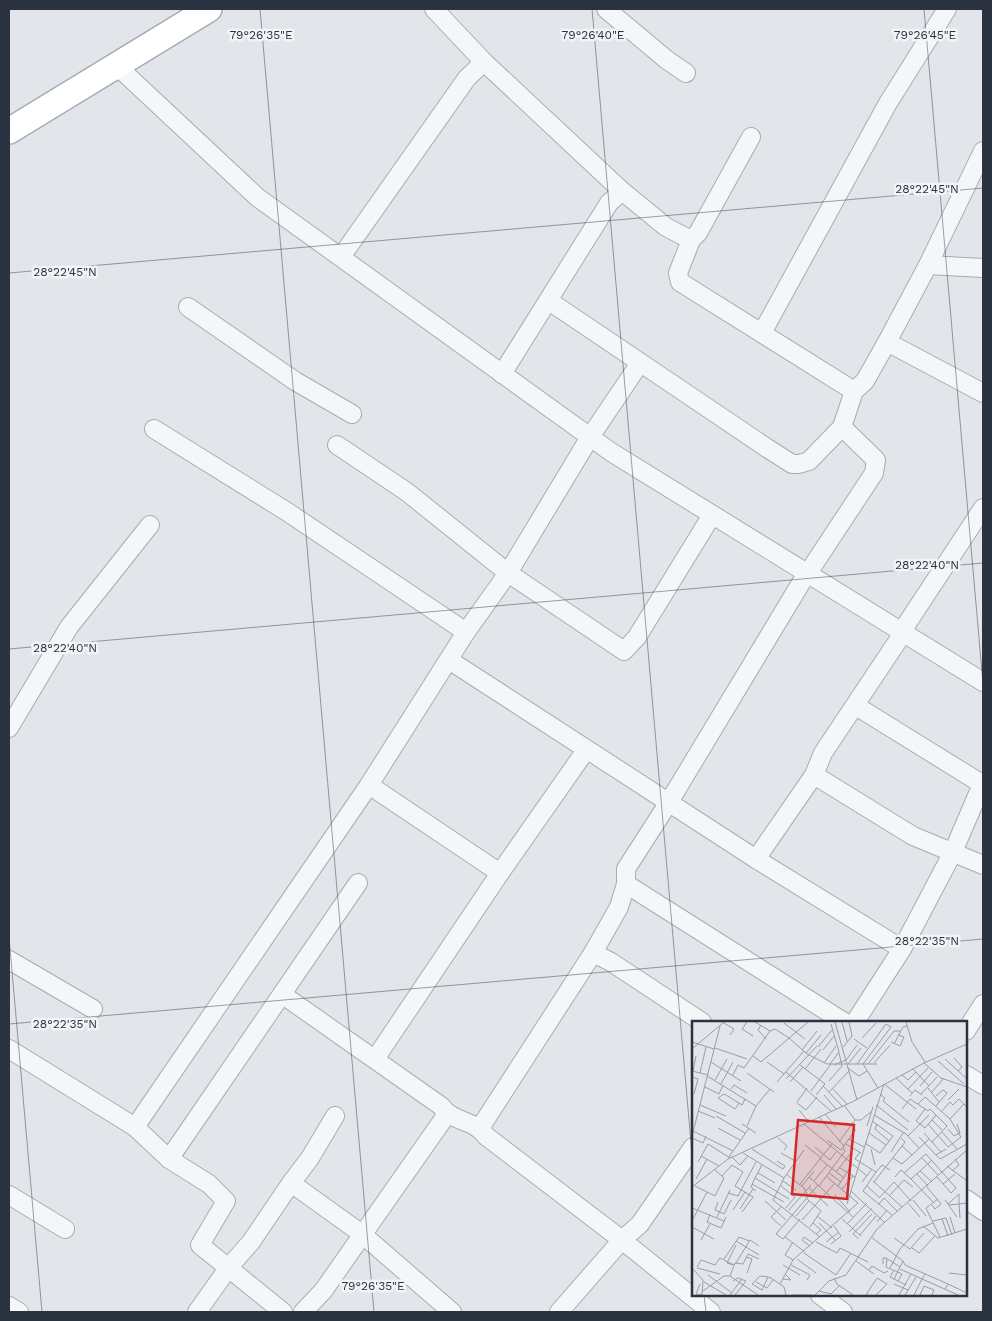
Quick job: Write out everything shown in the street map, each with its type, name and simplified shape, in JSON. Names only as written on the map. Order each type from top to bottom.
[{"type":"street","points":[[434,9],[484,62],[622,191],[666,227],[691,240]]},
{"type":"street","points":[[606,9],[667,60],[686,73]]},
{"type":"street","points":[[762,333],[888,103],[947,9]]},
{"type":"street","points":[[9,131],[116,65],[193,13]]},
{"type":"street","points":[[341,257],[467,78],[484,62]]},
{"type":"street","points":[[116,65],[257,197],[611,452],[983,682]]},
{"type":"street","points":[[751,137],[698,233],[691,240],[678,273],[680,282],[854,390]]},
{"type":"street","points":[[549,301],[792,464],[809,461],[842,427],[854,390],[864,381],[887,342],[928,265],[983,151]]},
{"type":"street","points":[[502,374],[609,203],[622,191]]},
{"type":"street","points":[[928,265],[983,268]]},
{"type":"street","points":[[188,307],[295,381],[352,414]]},
{"type":"street","points":[[887,342],[983,393]]},
{"type":"street","points":[[135,1128],[369,785],[466,632],[508,573],[590,437],[640,363]]},
{"type":"street","points":[[480,1128],[593,954],[620,906],[626,884],[626,869],[669,802],[807,573],[874,473],[876,460],[842,427]]},
{"type":"street","points":[[154,429],[289,513],[466,632]]},
{"type":"street","points":[[336,445],[407,492],[508,573],[624,651],[637,637],[712,515]]},
{"type":"street","points":[[756,859],[814,774],[823,753],[856,706],[903,633],[902,631],[983,508]]},
{"type":"street","points":[[9,728],[69,627],[150,525]]},
{"type":"street","points":[[449,660],[756,859],[902,950]]},
{"type":"street","points":[[856,706],[983,783],[953,852],[902,950],[856,1021]]},
{"type":"street","points":[[375,1059],[586,750]]},
{"type":"street","points":[[814,774],[914,836],[983,865]]},
{"type":"street","points":[[369,785],[500,874]]},
{"type":"street","points":[[169,1159],[358,883]]},
{"type":"street","points":[[626,884],[842,1021]]},
{"type":"street","points":[[593,954],[611,962],[700,1021]]},
{"type":"street","points":[[9,960],[93,1008]]},
{"type":"street","points":[[283,995],[440,1106],[446,1114],[480,1128],[486,1136],[622,1240],[712,1312]]},
{"type":"street","points":[[967,1029],[983,1004]]},
{"type":"street","points":[[9,1049],[135,1128],[169,1159],[209,1184],[226,1201],[200,1244],[282,1312]]},
{"type":"street","points":[[967,1076],[983,1085]]},
{"type":"street","points":[[303,1312],[323,1291],[446,1114]]},
{"type":"street","points":[[197,1312],[229,1267],[251,1242],[310,1158],[335,1116]]},
{"type":"street","points":[[559,1312],[622,1240],[640,1224],[692,1148]]},
{"type":"street","points":[[291,1183],[362,1234],[452,1312]]},
{"type":"street","points":[[9,1195],[65,1229]]},
{"type":"street","points":[[967,1201],[983,1212]]},
{"type":"street","points":[[821,1296],[843,1312]]},
{"type":"street","points":[[9,1306],[19,1312]]}]
